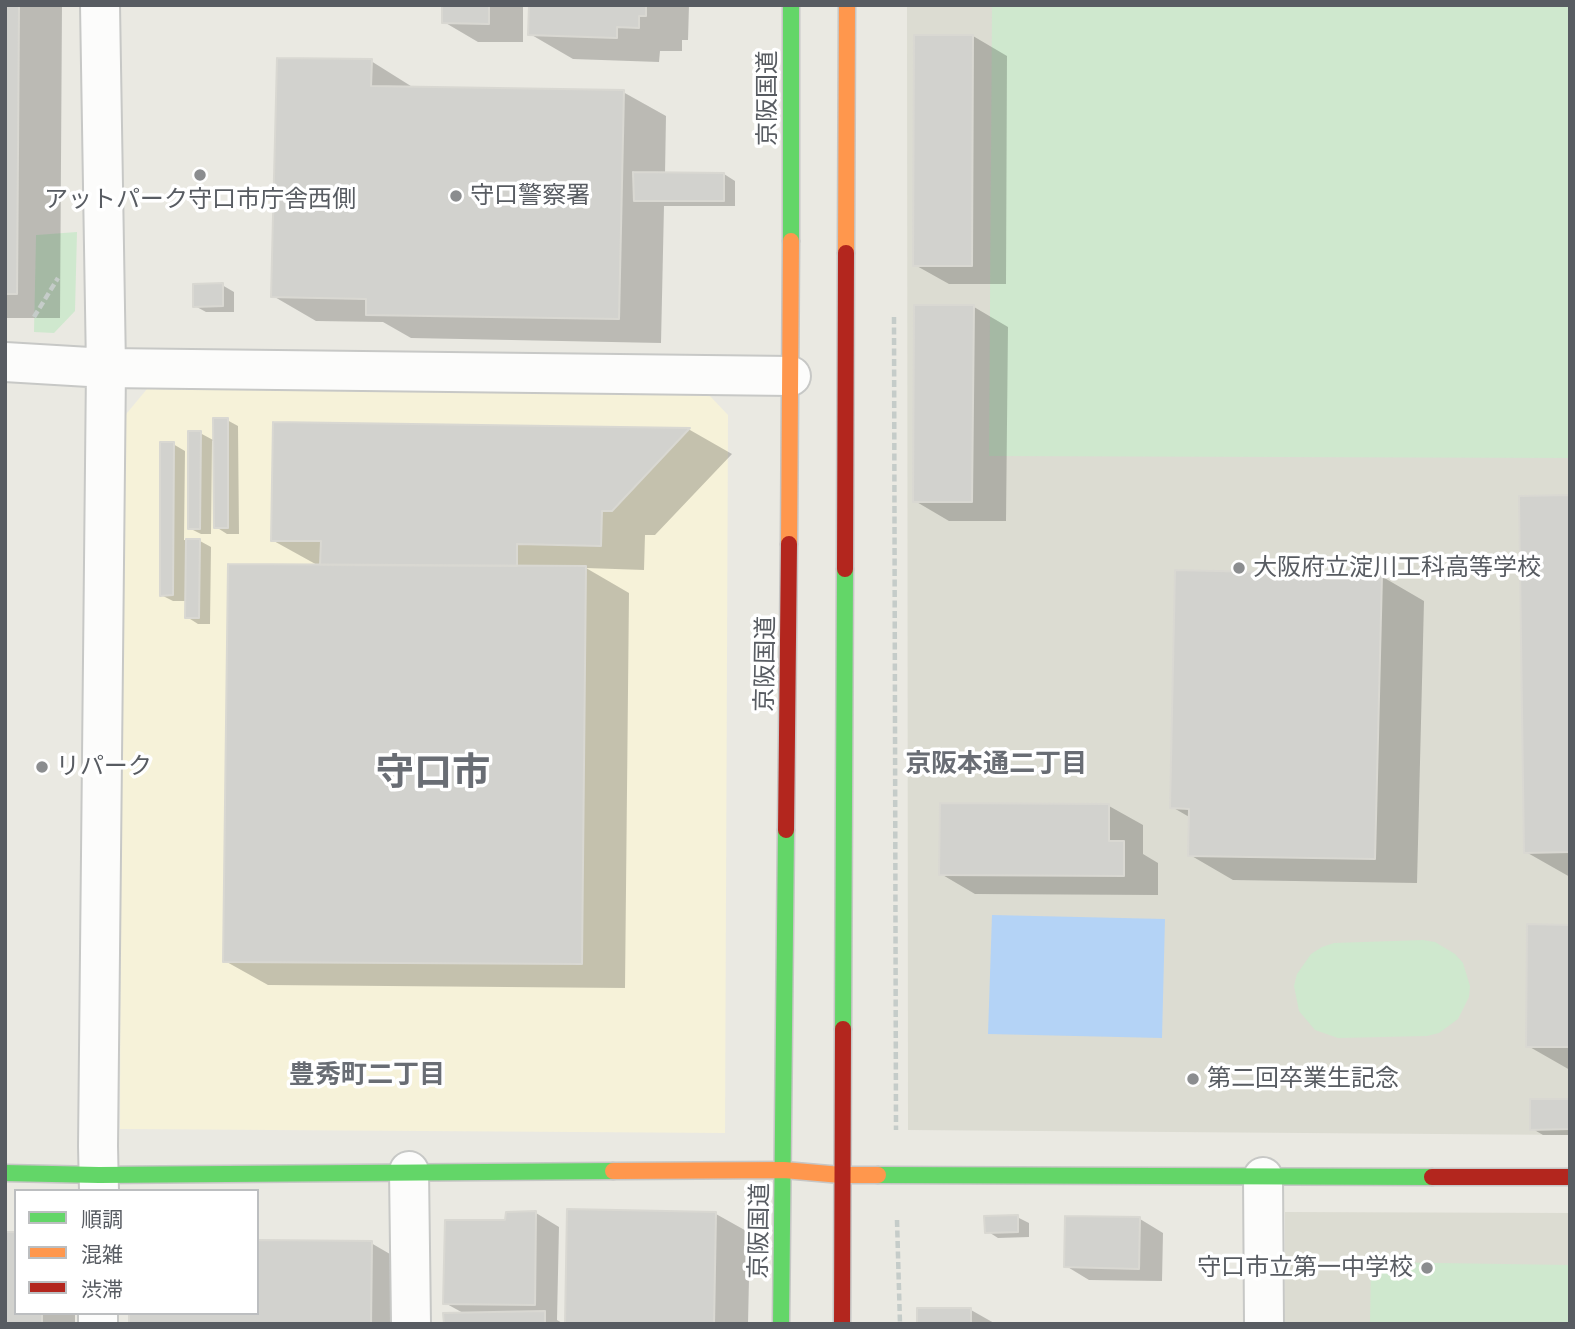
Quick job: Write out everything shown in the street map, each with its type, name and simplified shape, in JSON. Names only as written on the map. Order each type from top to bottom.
[{"type":"main road","name":"京阪国道","points":[[782,1324],[791,376],[791,5]]},
{"type":"main road","points":[[842,1324],[847,5]]},
{"type":"main road","points":[[5,1173],[99,1183],[409,1171],[784,1170],[841,1175],[1570,1177]]},
{"type":"street","points":[[99,1183],[106,368],[100,5]]},
{"type":"street","points":[[5,362],[106,368],[791,376]]},
{"type":"street","points":[[409,1171],[411,1324]]},
{"type":"street","points":[[1263,1177],[1264,1324]]},
{"type":"path","points":[[894,312],[896,1175],[900,1324]]},
{"type":"shaded area","name":"大阪府立淀川工科高等学校","points":[[907,5],[1570,5],[1570,1135],[908,1130]]},
{"type":"shaded area","points":[[147,389],[709,395],[728,415],[725,1133],[120,1129],[122,419]]},
{"type":"shaded area","name":"守口市立第一中学校","points":[[1285,1212],[1570,1213],[1570,1324],[1285,1324]]},
{"type":"green space","points":[[992,5],[1570,5],[1570,458],[989,456]]},
{"type":"green space","points":[[77,232],[75,311],[54,333],[34,332],[36,235]]},
{"type":"green space","points":[[1423,940],[1435,942],[1455,954],[1463,963],[1470,986],[1469,997],[1458,1019],[1439,1033],[1427,1036],[1338,1038],[1315,1030],[1299,1011],[1294,986],[1297,974],[1311,954],[1322,947],[1334,943]]},
{"type":"green space","points":[[1371,1262],[1570,1265],[1570,1324],[1370,1324]]},
{"type":"water","points":[[992,915],[1165,919],[1162,1038],[988,1034]]},
{"type":"building","points":[[5,5],[19,5],[17,294],[5,294]]},
{"type":"building","points":[[442,5],[489,5],[489,24],[442,23]]},
{"type":"building","points":[[529,5],[646,5],[646,16],[639,16],[639,28],[617,27],[617,38],[528,35]]},
{"type":"building","points":[[914,35],[973,35],[972,266],[913,266]]},
{"type":"building","points":[[277,58],[372,59],[371,86],[624,90],[619,319],[366,315],[366,299],[271,297]]},
{"type":"building","points":[[633,172],[724,173],[724,201],[634,201]]},
{"type":"building","points":[[223,283],[223,306],[193,307],[193,284]]},
{"type":"building","points":[[914,305],[974,305],[972,502],[913,502]]},
{"type":"building","points":[[213,418],[228,418],[228,528],[214,528]]},
{"type":"building","points":[[273,422],[690,428],[612,511],[602,511],[601,546],[517,544],[517,566],[320,565],[321,541],[271,541]]},
{"type":"building","points":[[188,431],[201,431],[200,529],[188,529]]},
{"type":"building","points":[[160,442],[174,442],[173,595],[160,596]]},
{"type":"building","points":[[1570,495],[1570,852],[1524,853],[1519,496]]},
{"type":"building","points":[[186,539],[200,539],[199,618],[185,618]]},
{"type":"building","points":[[228,564],[586,566],[582,964],[223,962]]},
{"type":"building","points":[[1175,570],[1382,575],[1375,859],[1188,856],[1189,809],[1170,808]]},
{"type":"building","points":[[940,803],[1109,804],[1109,841],[1124,841],[1124,876],[939,875]]},
{"type":"building","points":[[1527,924],[1570,925],[1570,1047],[1526,1047]]},
{"type":"building","points":[[1530,1099],[1570,1099],[1570,1129],[1530,1130]]},
{"type":"building","points":[[567,1209],[716,1212],[714,1324],[565,1324]]},
{"type":"building","points":[[536,1211],[535,1305],[443,1304],[445,1220],[505,1220],[506,1212]]},
{"type":"building","points":[[1018,1215],[1018,1232],[985,1233],[984,1216]]},
{"type":"building","points":[[1065,1216],[1140,1217],[1139,1269],[1064,1267]]},
{"type":"building","points":[[5,1232],[14,1232],[14,1315],[42,1315],[42,1324],[5,1324]]},
{"type":"building","points":[[259,1240],[372,1241],[371,1324],[129,1324],[129,1315],[259,1315]]},
{"type":"building","points":[[917,1308],[971,1308],[971,1324],[917,1324]]},
{"type":"building","points":[[545,1311],[545,1324],[444,1324],[443,1313]]},
{"type":"traffic: fast","points":[[791,5],[791,241]]},
{"type":"traffic: fast","points":[[843,1029],[845,569]]},
{"type":"traffic: fast","points":[[781,1324],[786,830]]},
{"type":"traffic: fast","points":[[5,1173],[99,1175],[613,1171]]},
{"type":"traffic: fast","points":[[878,1175],[1432,1177]]},
{"type":"traffic: slow","points":[[846,253],[847,5]]},
{"type":"traffic: slow","points":[[789,544],[791,241]]},
{"type":"traffic: slow","points":[[613,1171],[784,1170],[878,1175]]},
{"type":"traffic: jam","points":[[845,569],[846,253]]},
{"type":"traffic: jam","points":[[786,830],[789,544]]},
{"type":"traffic: jam","points":[[842,1324],[843,1029]]},
{"type":"traffic: jam","points":[[1432,1177],[1570,1177]]},
{"type":"place","name":"アットパーク守口市庁舎西側","points":[[200,175]]},
{"type":"place","name":"守口警察署","points":[[456,196]]},
{"type":"place","name":"大阪府立淀川工科高等学校","points":[[1239,568]]},
{"type":"place","name":"リパーク","points":[[42,767]]},
{"type":"place","name":"第二回卒業生記念","points":[[1193,1079]]},
{"type":"place","name":"守口市立第一中学校","points":[[1427,1268]]},
{"type":"district","name":"京阪本通二丁目","points":[[996,765]]},
{"type":"district","name":"守口市","points":[[433,774]]},
{"type":"district","name":"豊秀町二丁目","points":[[367,1076]]}]
